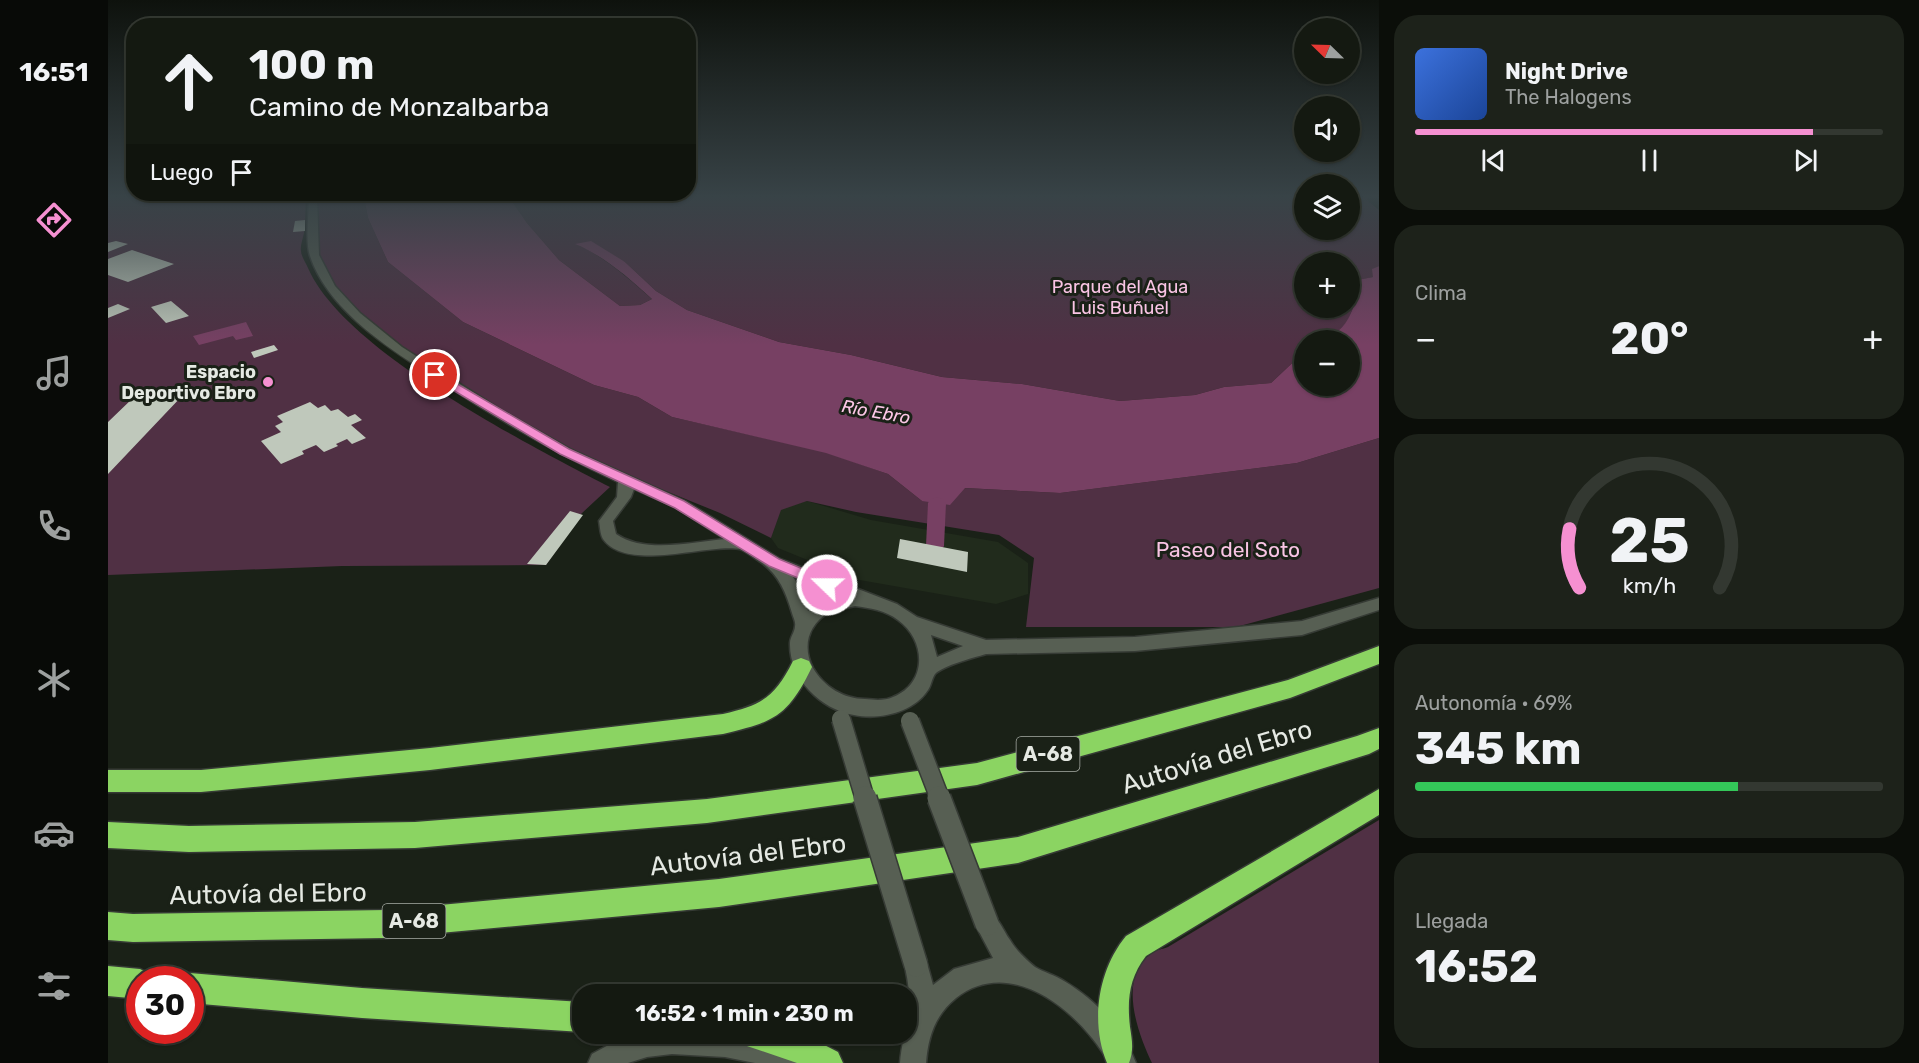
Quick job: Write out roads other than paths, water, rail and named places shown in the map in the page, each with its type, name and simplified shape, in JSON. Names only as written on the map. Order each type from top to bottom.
[{"type":"highway","name":"Autovía del Ebro","points":[[108,835],[189,839],[416,835],[707,811],[976,774],[1290,689],[1379,655]]},
{"type":"highway","points":[[108,781],[201,782],[430,759],[723,724],[753,717],[777,705],[791,688],[801,667]]},
{"type":"highway","name":"Autovía del Ebro","points":[[108,926],[133,928],[386,924],[719,893],[1018,850],[1361,746],[1379,738]]},
{"type":"highway","points":[[1121,1057],[1113,1001],[1114,984],[1119,968],[1136,946],[1379,801]]},
{"type":"highway","points":[[108,981],[126,983]]},
{"type":"highway","points":[[204,989],[362,1003],[572,1016]]},
{"type":"highway","points":[[791,1044],[827,1063]]},
{"type":"street","points":[[314,247],[314,255],[331,287],[356,315],[398,349],[497,413],[573,456],[700,516],[774,563],[896,610],[911,621],[986,647]]},
{"type":"street","points":[[626,480],[628,489],[619,505],[609,515],[605,526],[611,538],[625,548],[648,550],[727,543],[745,544]]},
{"type":"street","points":[[619,505],[664,498]]},
{"type":"street","points":[[774,563],[793,589],[804,625]]},
{"type":"street","points":[[868,601],[843,601],[831,604],[811,616],[804,625],[797,645],[801,667],[807,679],[829,698],[841,719],[916,965],[921,986],[920,1026],[913,1063]]},
{"type":"street","points":[[930,668],[958,655],[986,647],[1135,644],[1302,628],[1379,604]]},
{"type":"street","points":[[829,698],[871,709],[892,706],[910,698],[920,690],[930,668],[930,656],[927,643],[911,621]]},
{"type":"street","points":[[910,698],[910,721],[987,924],[1002,950],[1026,974]]},
{"type":"street","points":[[920,1026],[931,1005],[945,989],[963,978],[982,972],[1004,970],[1026,974],[1051,985],[1076,1002],[1099,1024],[1121,1057]]},
{"type":"street","points":[[601,1063],[630,1048],[658,1043],[698,1042],[771,1053],[798,1063]]},
{"type":"water","name":"Río Ebro","points":[[381,247],[547,247],[559,260],[620,306],[640,305],[652,299],[606,261],[581,247],[600,247],[625,262],[656,291],[687,310],[779,342],[851,355],[942,377],[1022,384],[1120,401],[1195,395],[1224,387],[1271,383],[1294,361],[1294,396],[1360,396],[1360,330],[1340,330],[1348,318],[1360,318],[1360,279],[1373,277],[1372,269],[1379,266],[1379,438],[1297,463],[1060,493],[965,488],[950,505],[922,501],[888,474],[826,453],[672,417],[638,397],[594,385],[463,322],[388,262]]},
{"type":"water","points":[[246,322],[253,336],[236,340],[233,336],[199,345],[193,336]]},
{"type":"waterway","points":[[935,546],[937,503]]},
{"type":"place","name":"Espacio Deportivo Ebro","points":[[268,382]]},
{"type":"park label","name":"Parque del Agua Luis Buñuel","points":[[1120,297]]},
{"type":"park label","name":"Paseo del Soto","points":[[1228,549]]}]
